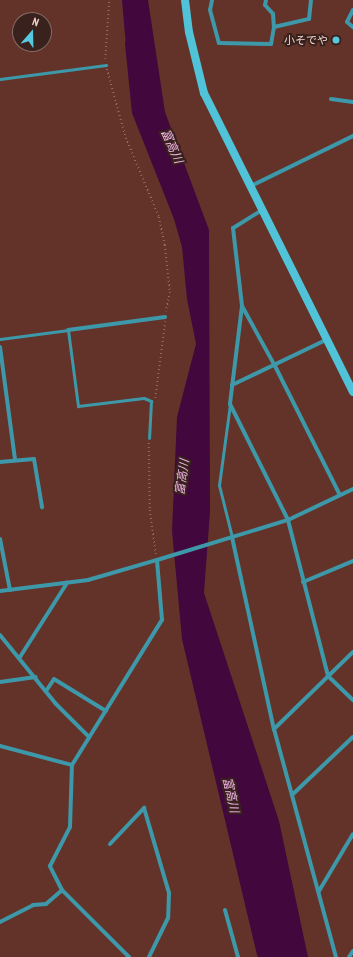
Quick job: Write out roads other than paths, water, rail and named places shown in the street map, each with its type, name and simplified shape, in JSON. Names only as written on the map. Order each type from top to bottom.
[{"type":"street","points":[[185,0],[189,32],[204,93],[353,392]]},
{"type":"street","points":[[212,0],[210,10],[219,43],[271,44],[274,27],[274,14],[264,5],[266,0]]},
{"type":"street","points":[[274,27],[309,19],[311,0]]},
{"type":"street","points":[[353,10],[347,22],[353,28]]},
{"type":"street","points":[[331,99],[353,102]]},
{"type":"street","points":[[250,187],[353,136]]},
{"type":"street","points":[[262,210],[232,228],[242,306],[230,404],[288,520],[328,676],[353,700]]},
{"type":"street","points":[[242,306],[275,366],[340,495]]},
{"type":"street","points":[[68,330],[165,317]]},
{"type":"street","points":[[232,385],[275,366],[326,340]]},
{"type":"street","points":[[0,347],[16,460]]},
{"type":"street","points":[[0,462],[34,459],[42,507]]},
{"type":"street","points":[[0,591],[88,580],[288,520],[353,489]]},
{"type":"street","points":[[232,537],[274,729],[336,957]]},
{"type":"street","points":[[0,539],[10,590]]},
{"type":"street","points":[[129,957],[62,890],[50,866],[70,827],[72,765],[162,620],[157,560]]},
{"type":"street","points":[[303,582],[353,561]]},
{"type":"street","points":[[20,657],[68,583]]},
{"type":"street","points":[[0,635],[20,657],[46,691],[89,737]]},
{"type":"street","points":[[274,729],[353,652]]},
{"type":"street","points":[[0,682],[36,677]]},
{"type":"street","points":[[46,691],[54,679],[106,711]]},
{"type":"street","points":[[292,795],[353,737]]},
{"type":"street","points":[[0,746],[72,765]]},
{"type":"street","points":[[110,844],[144,808],[169,893],[168,918],[149,957]]},
{"type":"street","points":[[319,891],[353,834]]},
{"type":"street","points":[[0,922],[33,905],[46,904],[62,890]]},
{"type":"street","points":[[225,910],[238,957]]},
{"type":"street","points":[[349,957],[353,951]]},
{"type":"lane","points":[[0,79],[106,65]]},
{"type":"lane","points":[[0,339],[68,330],[78,406],[144,398],[151,401],[149,438]]},
{"type":"lane","points":[[230,404],[219,485],[232,537]]},
{"type":"water","points":[[132,0],[148,0],[165,112],[209,230],[210,512],[204,593],[279,821],[308,957],[258,957],[257,955],[182,639],[172,531],[177,417],[196,344],[187,299],[182,247],[174,219],[132,113],[125,44]]},
{"type":"waterway","name":"富高川","points":[[129,0],[132,37]]},
{"type":"place","name":"小そでや","points":[[336,40]]}]
